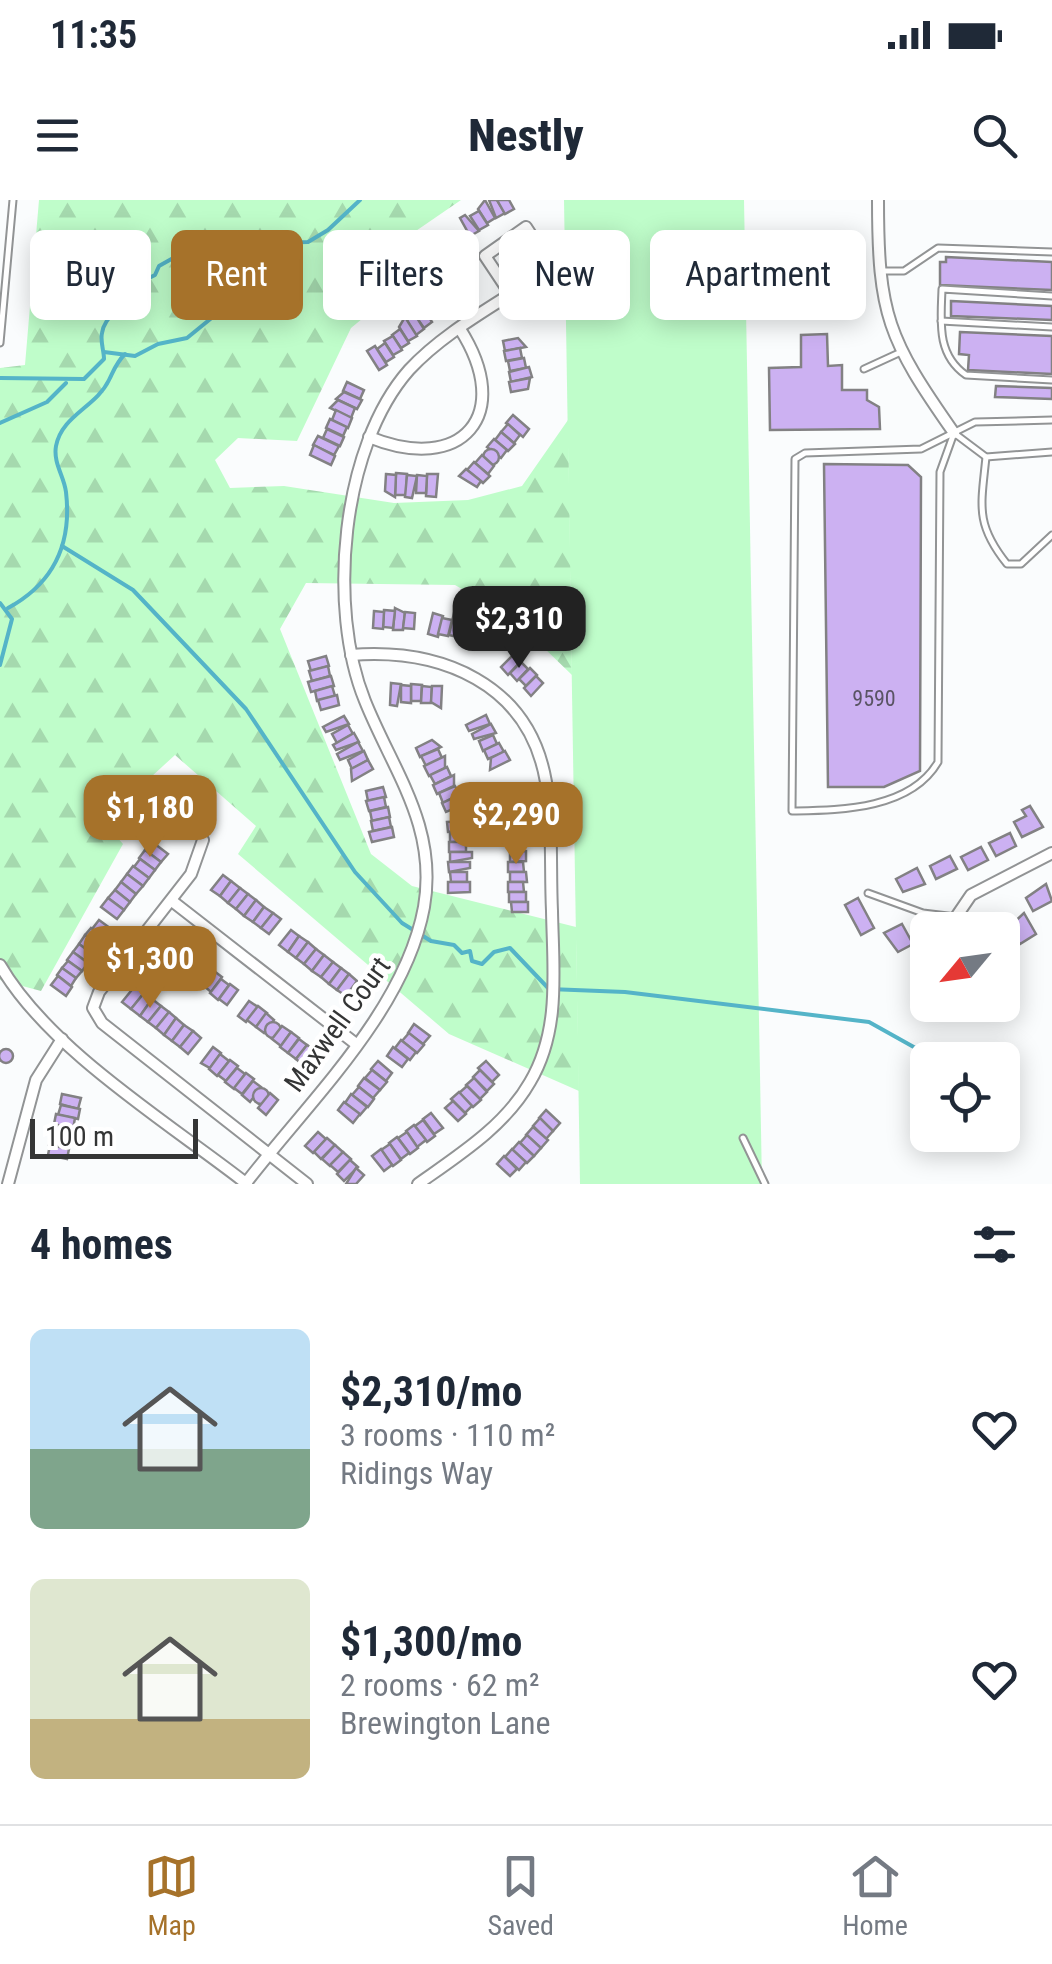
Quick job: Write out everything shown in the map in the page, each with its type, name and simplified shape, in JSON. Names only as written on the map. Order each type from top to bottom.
[{"type":"street","points":[[878,200],[878,270],[884,310],[901,352],[954,433]]},
{"type":"street","name":"Maxwell Court","points":[[526,227],[543,253],[544,269],[510,295],[484,256],[526,227]]},
{"type":"street","name":"Maxwell Court","points":[[246,1184],[396,988],[420,928],[426,879],[422,830],[404,778],[363,698],[351,655],[347,538],[368,438],[395,387],[427,353],[499,302]]},
{"type":"street","points":[[368,438],[398,448],[429,450],[453,442],[472,425],[483,402],[484,382],[480,362],[460,328]]},
{"type":"street","points":[[351,655],[398,654],[447,663],[487,686],[525,728],[546,780],[554,1004],[540,1063],[516,1104],[482,1137],[422,1183]]},
{"type":"street","points":[[203,840],[196,863],[172,901],[99,992],[93,1008],[96,1016],[307,1184]]},
{"type":"street","points":[[960,912],[982,888],[1052,853]]},
{"type":"street","points":[[172,901],[356,1044]]},
{"type":"street","points":[[0,965],[22,1001],[62,1040],[246,1184]]},
{"type":"street","points":[[8,1184],[36,1080],[62,1040]]},
{"type":"lane","points":[[0,343],[13,200]]},
{"type":"lane","points":[[878,270],[904,270],[938,248],[1052,252]]},
{"type":"lane","points":[[1052,296],[942,289],[941,320],[944,349],[966,376],[1052,380]]},
{"type":"lane","points":[[941,320],[1052,326]]},
{"type":"lane","points":[[864,369],[901,352]]},
{"type":"lane","points":[[954,433],[940,472],[938,762],[918,782],[866,808],[792,810],[795,459],[804,453],[921,448],[975,422],[1052,420]]},
{"type":"lane","points":[[954,433],[986,457],[1052,452]]},
{"type":"lane","points":[[986,457],[981,522],[984,534],[1006,564],[1021,564],[1052,535]]},
{"type":"lane","points":[[868,893],[920,912]]},
{"type":"lane","points":[[743,1138],[764,1184]]},
{"type":"green space","points":[[39,200],[461,200],[417,230],[323,230],[323,320],[361,320],[351,328],[297,441],[238,438],[215,460],[230,488],[284,486],[394,503],[468,500],[522,486],[568,420],[572,675],[515,620],[455,585],[306,583],[280,629],[371,854],[412,886],[576,927],[579,1091],[449,1034],[238,854],[256,826],[175,755],[103,821],[123,844],[41,991],[0,980],[0,368],[25,365],[30,306],[30,320],[151,320],[151,230],[36,230]]},
{"type":"green space","points":[[564,200],[744,200],[745,230],[650,230],[650,320],[746,320],[762,1184],[580,1184],[566,320],[630,320],[630,230],[564,230]]},
{"type":"building","points":[[485,200],[495,218],[487,223],[478,209]]},
{"type":"building","points":[[489,200],[497,200],[505,213],[496,218]]},
{"type":"building","points":[[497,200],[509,200],[514,209],[505,214]]},
{"type":"building","points":[[479,211],[488,225],[479,230],[470,216]]},
{"type":"building","points":[[465,215],[478,230],[467,230],[460,218]]},
{"type":"building","points":[[946,257],[1052,262],[1052,290],[940,285],[940,262],[946,262]]},
{"type":"building","points":[[951,301],[1052,306],[1052,320],[951,316]]},
{"type":"building","points":[[407,320],[417,336],[408,341],[399,327]]},
{"type":"building","points":[[418,320],[424,329],[416,335],[407,321]]},
{"type":"building","points":[[400,329],[409,343],[401,348],[392,335]]},
{"type":"building","points":[[960,332],[1052,336],[1052,374],[968,370],[969,355],[959,354]]},
{"type":"building","points":[[827,334],[828,366],[842,365],[842,390],[867,390],[867,400],[879,407],[880,429],[770,430],[769,368],[801,367],[801,335]]},
{"type":"building","points":[[393,336],[402,350],[393,355],[384,341]]},
{"type":"building","points":[[518,338],[526,347],[505,351],[503,341]]},
{"type":"building","points":[[385,343],[394,357],[386,362],[377,349]]},
{"type":"building","points":[[375,346],[387,365],[379,370],[367,351]]},
{"type":"building","points":[[520,348],[522,358],[506,361],[504,351]]},
{"type":"building","points":[[524,358],[526,368],[510,371],[508,361]]},
{"type":"building","points":[[529,367],[532,377],[511,382],[509,372]]},
{"type":"building","points":[[530,378],[528,389],[511,392],[509,382]]},
{"type":"building","points":[[347,382],[364,390],[360,399],[343,391]]},
{"type":"building","points":[[996,386],[1052,388],[1052,399],[995,397]]},
{"type":"building","points":[[344,392],[362,400],[357,409],[336,399]]},
{"type":"building","points":[[338,400],[355,408],[351,418],[330,408]]},
{"type":"building","points":[[336,410],[352,418],[348,428],[332,420]]},
{"type":"building","points":[[513,415],[529,429],[523,437],[506,423]]},
{"type":"building","points":[[330,419],[347,427],[343,436],[326,428]]},
{"type":"building","points":[[508,424],[520,435],[514,443],[501,432]]},
{"type":"building","points":[[327,429],[344,437],[340,446],[323,438]]},
{"type":"building","points":[[501,432],[515,444],[508,451],[495,440]]},
{"type":"building","points":[[318,436],[339,446],[334,455],[313,445]]},
{"type":"building","points":[[494,439],[507,450],[501,458],[487,447]]},
{"type":"building","points":[[314,445],[335,456],[331,465],[310,455]]},
{"type":"building","points":[[491,449],[499,457],[491,465],[483,457]]},
{"type":"building","points":[[482,455],[494,466],[488,474],[475,463]]},
{"type":"building","points":[[474,462],[490,476],[483,483],[467,470]]},
{"type":"building","points":[[824,464],[908,465],[921,477],[920,771],[884,787],[828,787]]},
{"type":"building","points":[[466,469],[481,481],[477,487],[459,476]]},
{"type":"building","points":[[396,473],[407,474],[406,495],[395,495]]},
{"type":"building","points":[[386,474],[396,475],[395,497],[385,491]]},
{"type":"building","points":[[427,474],[438,474],[436,497],[426,496]]},
{"type":"building","points":[[407,475],[417,476],[412,498],[405,497]]},
{"type":"building","points":[[417,475],[427,476],[426,493],[416,493]]},
{"type":"building","points":[[395,608],[405,613],[403,630],[393,630]]},
{"type":"building","points":[[384,610],[395,611],[393,628],[383,627]]},
{"type":"building","points":[[374,611],[384,612],[383,629],[373,628]]},
{"type":"building","points":[[405,612],[415,613],[414,629],[403,628]]},
{"type":"building","points":[[433,613],[443,616],[438,637],[428,634]]},
{"type":"building","points":[[454,613],[462,621],[458,637],[449,635]]},
{"type":"building","points":[[442,618],[452,620],[448,636],[438,634]]},
{"type":"building","points":[[466,621],[473,623],[468,642],[458,639]]},
{"type":"building","points":[[516,652],[520,662],[508,675],[501,667]]},
{"type":"building","points":[[326,656],[329,666],[311,671],[308,661]]},
{"type":"building","points":[[521,662],[528,669],[517,681],[510,673]]},
{"type":"building","points":[[328,666],[330,676],[312,681],[309,671]]},
{"type":"building","points":[[530,668],[537,675],[526,686],[519,679]]},
{"type":"building","points":[[331,676],[334,686],[311,692],[308,682]]},
{"type":"building","points":[[536,676],[543,683],[531,696],[524,688]]},
{"type":"building","points":[[391,683],[401,684],[397,706],[390,705]]},
{"type":"building","points":[[411,684],[422,685],[421,701],[411,701]]},
{"type":"building","points":[[401,685],[411,686],[411,703],[401,702]]},
{"type":"building","points":[[332,686],[335,696],[317,701],[315,691]]},
{"type":"building","points":[[422,686],[432,687],[431,703],[421,703]]},
{"type":"building","points":[[432,686],[442,686],[441,708],[431,702]]},
{"type":"building","points":[[337,695],[339,705],[321,710],[318,700]]},
{"type":"building","points":[[486,715],[490,724],[469,731],[466,725]]},
{"type":"building","points":[[344,716],[349,724],[326,732],[323,727]]},
{"type":"building","points":[[491,724],[496,733],[474,739],[472,734]]},
{"type":"building","points":[[348,725],[353,734],[337,743],[332,734]]},
{"type":"building","points":[[354,733],[359,742],[336,750],[333,745]]},
{"type":"building","points":[[493,735],[497,744],[483,751],[479,741]]},
{"type":"building","points":[[432,740],[441,747],[420,757],[416,748]]},
{"type":"building","points":[[358,742],[363,751],[340,760],[337,754]]},
{"type":"building","points":[[499,743],[504,752],[488,759],[484,750]]},
{"type":"building","points":[[438,749],[442,758],[426,766],[421,756]]},
{"type":"building","points":[[364,751],[368,760],[352,769],[348,760]]},
{"type":"building","points":[[505,751],[510,760],[490,770],[491,758]]},
{"type":"building","points":[[445,756],[445,768],[429,776],[424,766]]},
{"type":"building","points":[[368,760],[373,769],[352,781],[351,769]]},
{"type":"building","points":[[447,767],[451,776],[435,784],[430,775]]},
{"type":"building","points":[[454,775],[454,786],[437,794],[433,785]]},
{"type":"building","points":[[169,783],[185,795],[178,804],[162,792]]},
{"type":"building","points":[[455,786],[460,795],[443,803],[439,793]]},
{"type":"building","points":[[507,786],[523,786],[524,796],[507,796]]},
{"type":"building","points":[[383,787],[386,797],[368,801],[366,791]]},
{"type":"building","points":[[162,792],[178,804],[172,812],[156,800]]},
{"type":"building","points":[[463,793],[463,805],[446,812],[442,803]]},
{"type":"building","points":[[506,796],[521,796],[522,806],[506,806]]},
{"type":"building","points":[[384,797],[386,807],[369,811],[366,801]]},
{"type":"building","points":[[156,800],[172,812],[165,820],[150,808]]},
{"type":"building","points":[[519,806],[520,816],[504,817],[504,807]]},
{"type":"building","points":[[1030,806],[1043,827],[1022,837],[1014,822],[1026,816],[1022,810]]},
{"type":"building","points":[[388,807],[390,817],[372,821],[370,811]]},
{"type":"building","points":[[150,808],[165,820],[158,830],[142,818]]},
{"type":"building","points":[[523,816],[523,826],[501,827],[506,817]]},
{"type":"building","points":[[389,817],[391,827],[373,831],[371,821]]},
{"type":"building","points":[[469,821],[470,831],[448,832],[447,822]]},
{"type":"building","points":[[522,826],[522,836],[505,837],[505,827]]},
{"type":"building","points":[[392,827],[394,837],[372,842],[369,832]]},
{"type":"building","points":[[472,831],[472,842],[450,842],[450,832]]},
{"type":"building","points":[[1010,833],[1016,846],[996,856],[989,843]]},
{"type":"building","points":[[151,841],[168,854],[161,862],[145,850]]},
{"type":"building","points":[[449,842],[466,842],[466,852],[449,852]]},
{"type":"building","points":[[981,847],[988,860],[968,870],[961,857]]},
{"type":"building","points":[[145,850],[161,862],[155,870],[139,858]]},
{"type":"building","points":[[526,851],[526,861],[510,862],[510,852]]},
{"type":"building","points":[[450,852],[472,852],[472,858],[450,862]]},
{"type":"building","points":[[950,856],[957,869],[936,879],[930,866]]},
{"type":"building","points":[[140,859],[155,870],[149,878],[134,867]]},
{"type":"building","points":[[448,862],[470,862],[470,868],[449,872]]},
{"type":"building","points":[[508,862],[523,862],[524,872],[508,872]]},
{"type":"building","points":[[133,866],[149,878],[143,886],[127,874]]},
{"type":"building","points":[[917,868],[925,884],[903,892],[896,879]]},
{"type":"building","points":[[450,872],[467,872],[467,882],[451,882]]},
{"type":"building","points":[[510,872],[526,872],[527,882],[510,882]]},
{"type":"building","points":[[127,874],[143,886],[136,894],[121,882]]},
{"type":"building","points":[[223,875],[231,881],[220,896],[211,890]]},
{"type":"building","points":[[231,881],[240,888],[228,903],[220,896]]},
{"type":"building","points":[[121,882],[136,894],[130,902],[115,890]]},
{"type":"building","points":[[448,882],[470,882],[470,892],[448,893]]},
{"type":"building","points":[[508,882],[523,882],[524,892],[508,892]]},
{"type":"building","points":[[1046,884],[1052,901],[1033,911],[1026,898]]},
{"type":"building","points":[[240,888],[248,894],[236,909],[228,903]]},
{"type":"building","points":[[115,890],[130,902],[124,910],[108,898]]},
{"type":"building","points":[[509,892],[526,892],[526,902],[509,902]]},
{"type":"building","points":[[248,894],[256,900],[244,916],[236,909]]},
{"type":"building","points":[[108,898],[124,910],[117,919],[101,907]]},
{"type":"building","points":[[858,898],[874,928],[861,935],[845,905]]},
{"type":"building","points":[[256,900],[264,907],[253,922],[244,916]]},
{"type":"building","points":[[511,902],[528,902],[528,912],[512,912]]},
{"type":"building","points":[[264,907],[273,913],[261,928],[253,922]]},
{"type":"building","points":[[273,913],[281,919],[269,934],[261,928]]},
{"type":"building","points":[[1024,913],[1036,934],[1020,944],[1020,917]]},
{"type":"building","points":[[99,920],[114,931],[107,941],[92,929]]},
{"type":"building","points":[[902,924],[910,946],[898,952],[884,933]]},
{"type":"building","points":[[91,928],[106,939],[100,947],[85,935]]},
{"type":"building","points":[[291,930],[299,936],[288,952],[279,945]]},
{"type":"building","points":[[85,935],[100,947],[94,955],[79,944]]},
{"type":"building","points":[[299,936],[308,942],[296,958],[288,952]]},
{"type":"building","points":[[172,940],[181,947],[169,962],[160,956]]},
{"type":"building","points":[[308,942],[316,949],[304,964],[296,958]]},
{"type":"building","points":[[79,944],[94,955],[88,963],[73,952]]},
{"type":"building","points":[[182,946],[190,952],[178,967],[170,961]]},
{"type":"building","points":[[316,949],[324,955],[312,971],[304,964]]},
{"type":"building","points":[[73,952],[88,963],[82,971],[67,960]]},
{"type":"building","points":[[189,953],[197,960],[187,973],[178,967]]},
{"type":"building","points":[[324,955],[333,962],[321,977],[312,971]]},
{"type":"building","points":[[198,958],[206,965],[195,979],[187,973]]},
{"type":"building","points":[[68,961],[82,971],[76,978],[62,968]]},
{"type":"building","points":[[333,962],[341,968],[329,984],[321,977]]},
{"type":"building","points":[[205,966],[214,972],[202,988],[193,981]]},
{"type":"building","points":[[62,968],[76,978],[71,986],[57,975]]},
{"type":"building","points":[[341,968],[349,974],[337,990],[329,984]]},
{"type":"building","points":[[214,971],[222,977],[211,992],[203,985]]},
{"type":"building","points":[[349,974],[357,981],[346,996],[337,990]]},
{"type":"building","points":[[58,976],[72,987],[66,996],[51,985]]},
{"type":"building","points":[[221,979],[229,985],[218,1000],[210,993]]},
{"type":"building","points":[[230,984],[238,990],[227,1005],[219,999]]},
{"type":"building","points":[[135,986],[144,993],[131,1009],[122,1002]]},
{"type":"building","points":[[144,993],[152,999],[140,1016],[131,1009]]},
{"type":"building","points":[[152,999],[161,1006],[148,1022],[140,1016]]},
{"type":"building","points":[[249,1001],[258,1007],[246,1022],[238,1016]]},
{"type":"building","points":[[161,1006],[169,1012],[156,1028],[148,1022]]},
{"type":"building","points":[[258,1006],[267,1013],[256,1027],[247,1020]]},
{"type":"building","points":[[169,1012],[176,1018],[164,1035],[156,1028]]},
{"type":"building","points":[[266,1013],[274,1020],[264,1033],[256,1027]]},
{"type":"building","points":[[176,1018],[184,1025],[172,1041],[164,1035]]},
{"type":"building","points":[[273,1022],[281,1030],[273,1038],[265,1030]]},
{"type":"building","points":[[414,1024],[430,1036],[423,1044],[408,1033]]},
{"type":"building","points":[[184,1025],[193,1031],[180,1047],[172,1041]]},
{"type":"building","points":[[282,1026],[291,1032],[281,1046],[272,1039]]},
{"type":"building","points":[[193,1031],[201,1038],[188,1054],[180,1047]]},
{"type":"building","points":[[291,1032],[299,1038],[288,1053],[280,1047]]},
{"type":"building","points":[[409,1033],[424,1045],[417,1053],[402,1041]]},
{"type":"building","points":[[299,1039],[307,1045],[296,1059],[288,1053]]},
{"type":"building","points":[[401,1040],[416,1052],[410,1060],[395,1048]]},
{"type":"building","points":[[307,1045],[316,1051],[304,1066],[296,1059]]},
{"type":"building","points":[[213,1047],[221,1053],[210,1068],[201,1063]]},
{"type":"building","points":[[393,1047],[408,1059],[402,1067],[387,1056]]},
{"type":"building","points":[[6,1049],[13,1056],[6,1063],[-1,1056]]},
{"type":"building","points":[[220,1054],[229,1061],[217,1076],[209,1069]]},
{"type":"building","points":[[230,1060],[238,1066],[226,1081],[218,1075]]},
{"type":"building","points":[[378,1061],[392,1073],[386,1081],[371,1069]]},
{"type":"building","points":[[486,1061],[499,1075],[492,1082],[478,1068]]},
{"type":"building","points":[[237,1068],[245,1074],[234,1089],[225,1082]]},
{"type":"building","points":[[372,1070],[387,1082],[380,1090],[365,1078]]},
{"type":"building","points":[[480,1070],[494,1084],[487,1091],[473,1077]]},
{"type":"building","points":[[246,1073],[254,1079],[242,1094],[234,1088]]},
{"type":"building","points":[[364,1078],[380,1090],[373,1098],[358,1086]]},
{"type":"building","points":[[474,1078],[487,1092],[480,1099],[466,1085]]},
{"type":"building","points":[[253,1081],[261,1087],[250,1102],[242,1095]]},
{"type":"building","points":[[467,1086],[481,1100],[473,1107],[459,1093]]},
{"type":"building","points":[[359,1087],[374,1099],[368,1107],[352,1095]]},
{"type":"building","points":[[261,1088],[269,1096],[261,1104],[253,1096]]},
{"type":"building","points":[[459,1092],[472,1106],[465,1113],[451,1099]]},
{"type":"building","points":[[270,1093],[278,1100],[266,1115],[258,1108]]},
{"type":"building","points":[[62,1094],[81,1098],[78,1109],[60,1104]]},
{"type":"building","points":[[351,1094],[367,1107],[360,1115],[345,1103]]},
{"type":"building","points":[[453,1101],[466,1114],[458,1121],[445,1108]]},
{"type":"building","points":[[344,1102],[360,1114],[353,1123],[338,1110]]},
{"type":"building","points":[[61,1105],[80,1109],[78,1119],[58,1115]]},
{"type":"building","points":[[546,1110],[560,1123],[553,1131],[539,1118]]},
{"type":"building","points":[[431,1113],[443,1128],[434,1134],[423,1119]]},
{"type":"building","points":[[56,1114],[75,1118],[73,1129],[54,1124]]},
{"type":"building","points":[[540,1118],[553,1131],[546,1139],[533,1126]]},
{"type":"building","points":[[423,1120],[435,1136],[427,1142],[415,1126]]},
{"type":"building","points":[[56,1125],[74,1129],[72,1139],[54,1135]]},
{"type":"building","points":[[414,1125],[426,1140],[417,1147],[406,1131]]},
{"type":"building","points":[[533,1127],[548,1140],[541,1148],[526,1135]]},
{"type":"building","points":[[318,1132],[326,1139],[313,1153],[305,1146]]},
{"type":"building","points":[[407,1132],[418,1148],[410,1154],[398,1138]]},
{"type":"building","points":[[52,1134],[70,1139],[68,1149],[49,1145]]},
{"type":"building","points":[[527,1135],[541,1148],[534,1156],[520,1143]]},
{"type":"building","points":[[397,1137],[409,1153],[401,1159],[389,1143]]},
{"type":"building","points":[[327,1138],[335,1145],[321,1159],[314,1152]]},
{"type":"building","points":[[519,1142],[534,1156],[527,1163],[512,1150]]},
{"type":"building","points":[[390,1144],[401,1160],[393,1166],[381,1150]]},
{"type":"building","points":[[50,1145],[69,1149],[67,1159],[48,1155]]},
{"type":"building","points":[[335,1145],[343,1152],[330,1166],[322,1159]]},
{"type":"building","points":[[381,1149],[392,1165],[384,1171],[372,1156]]},
{"type":"building","points":[[512,1149],[526,1162],[519,1170],[505,1157]]},
{"type":"building","points":[[343,1152],[351,1159],[338,1172],[330,1165]]},
{"type":"building","points":[[504,1156],[517,1169],[510,1176],[497,1164]]},
{"type":"building","points":[[350,1160],[358,1167],[344,1181],[337,1174]]},
{"type":"building","points":[[356,1168],[364,1175],[356,1184],[346,1184]]},
{"type":"waterway","points":[[0,378],[84,379],[104,359],[102,336],[106,322],[129,288],[155,275],[159,266],[175,257],[201,270],[208,269],[265,243],[308,242],[328,230],[360,200]]},
{"type":"waterway","points":[[104,352],[135,356],[158,344],[187,338],[209,320]]},
{"type":"waterway","points":[[8,608],[48,574],[62,545],[67,511],[65,486],[56,458],[59,435],[103,389],[125,354]]},
{"type":"waterway","points":[[0,423],[47,402],[66,383]]},
{"type":"waterway","points":[[62,546],[133,590],[246,709],[355,872],[402,923],[431,941],[454,945],[462,953],[470,951],[472,961],[482,964],[494,952],[510,948],[549,989],[625,992],[869,1022],[910,1045]]},
{"type":"waterway","points":[[0,603],[12,619],[0,665]]}]
